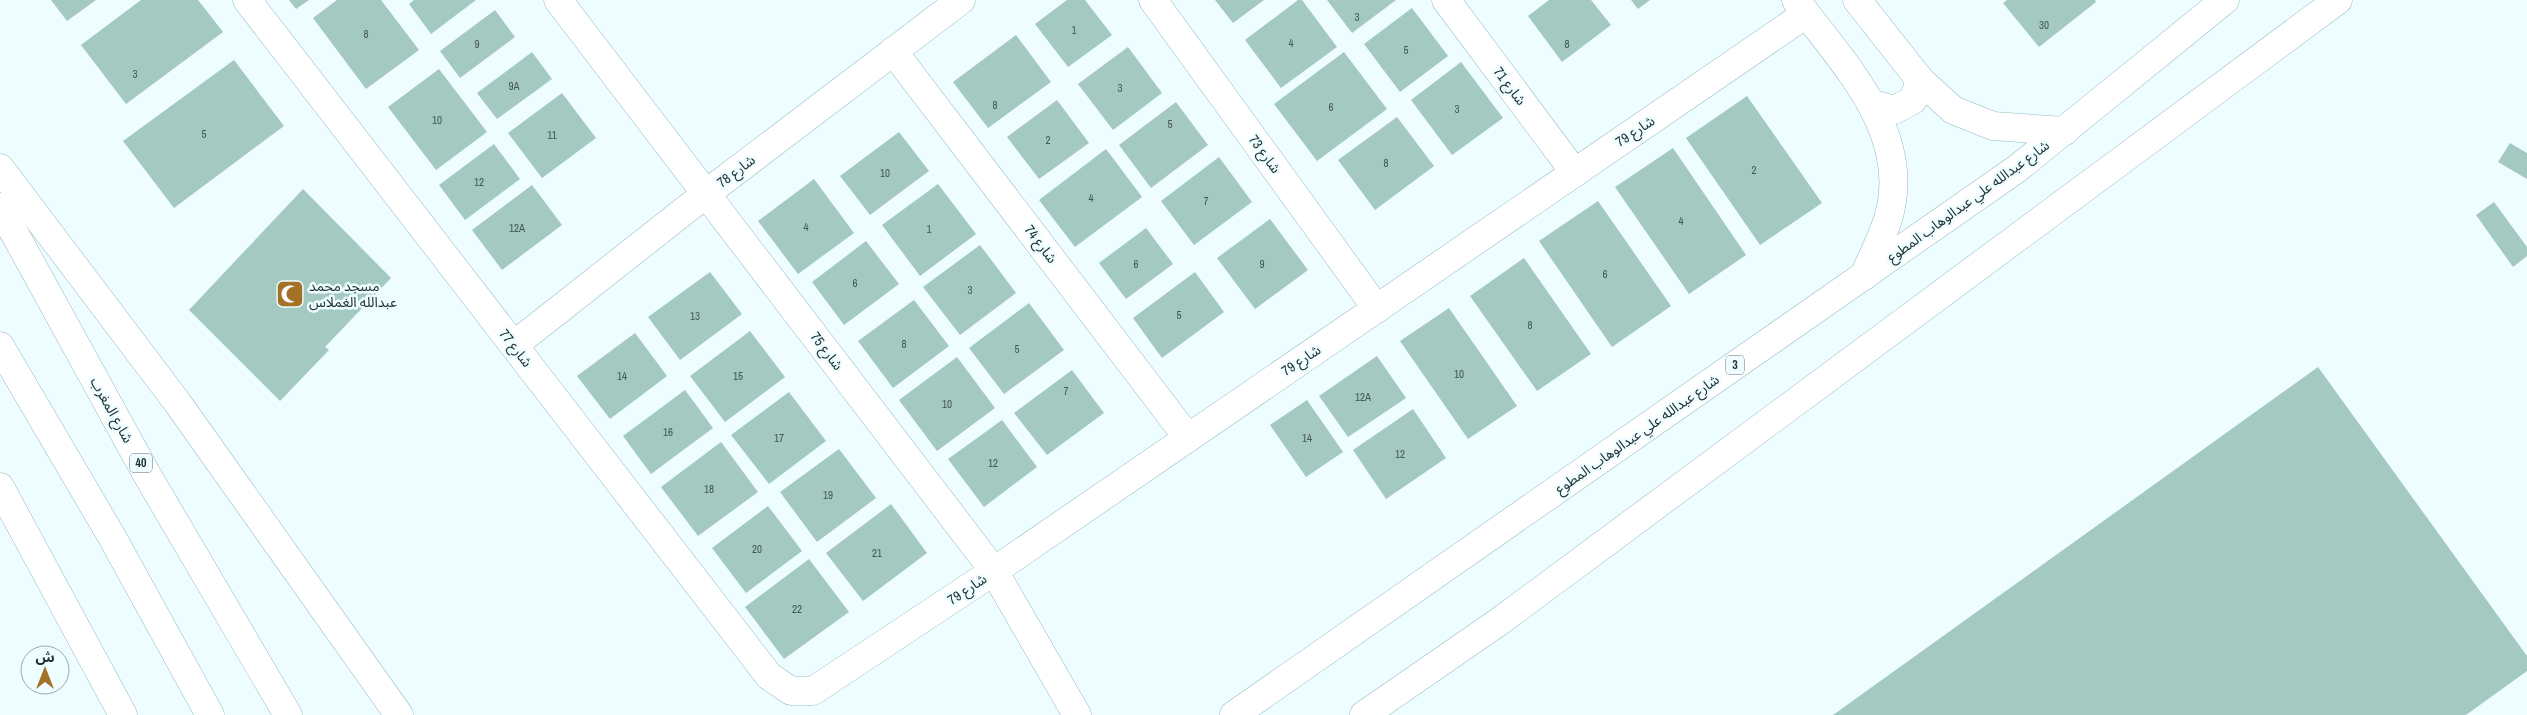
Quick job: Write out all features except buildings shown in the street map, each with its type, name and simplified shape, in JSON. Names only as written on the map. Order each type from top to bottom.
[{"type":"main road","name":"شارع 77","points":[[247,0],[769,676],[791,691]]},
{"type":"main road","name":"شارع 75","points":[[558,0],[994,571],[1077,715]]},
{"type":"main road","name":"شارع 78","points":[[514,345],[707,193],[961,0]]},
{"type":"main road","name":"شارع 73","points":[[1153,0],[1377,308]]},
{"type":"main road","name":"شارع 71","points":[[1446,0],[1575,173]]},
{"type":"main road","points":[[1857,0],[1920,80],[1953,110],[1993,126],[2065,131]]},
{"type":"main road","name":"شارع عبدالله علي عبدالوهاب المطوع","points":[[1234,715],[2018,168],[2225,0]]},
{"type":"main road","points":[[1364,715],[1500,621],[2338,0]]},
{"type":"main road","name":"شارع 79","points":[[791,691],[812,691],[994,571],[1575,173],[1801,7]]},
{"type":"main road","points":[[1801,7],[1873,104],[1887,134],[1895,177],[1888,219],[1864,276]]},
{"type":"main road","name":"شارع 74","points":[[893,51],[1188,438]]},
{"type":"main road","points":[[1873,104],[1894,110],[1913,100],[1920,80]]},
{"type":"main road","points":[[0,168],[177,402],[399,715]]},
{"type":"main road","name":"شارع المغرب","points":[[0,207],[146,473],[288,715]]},
{"type":"main road","points":[[0,346],[112,538],[210,715]]},
{"type":"main road","points":[[0,487],[123,715]]},
{"type":"place","name":"مسجد محمد عبدالله الغملاس","points":[[290,294]]}]
